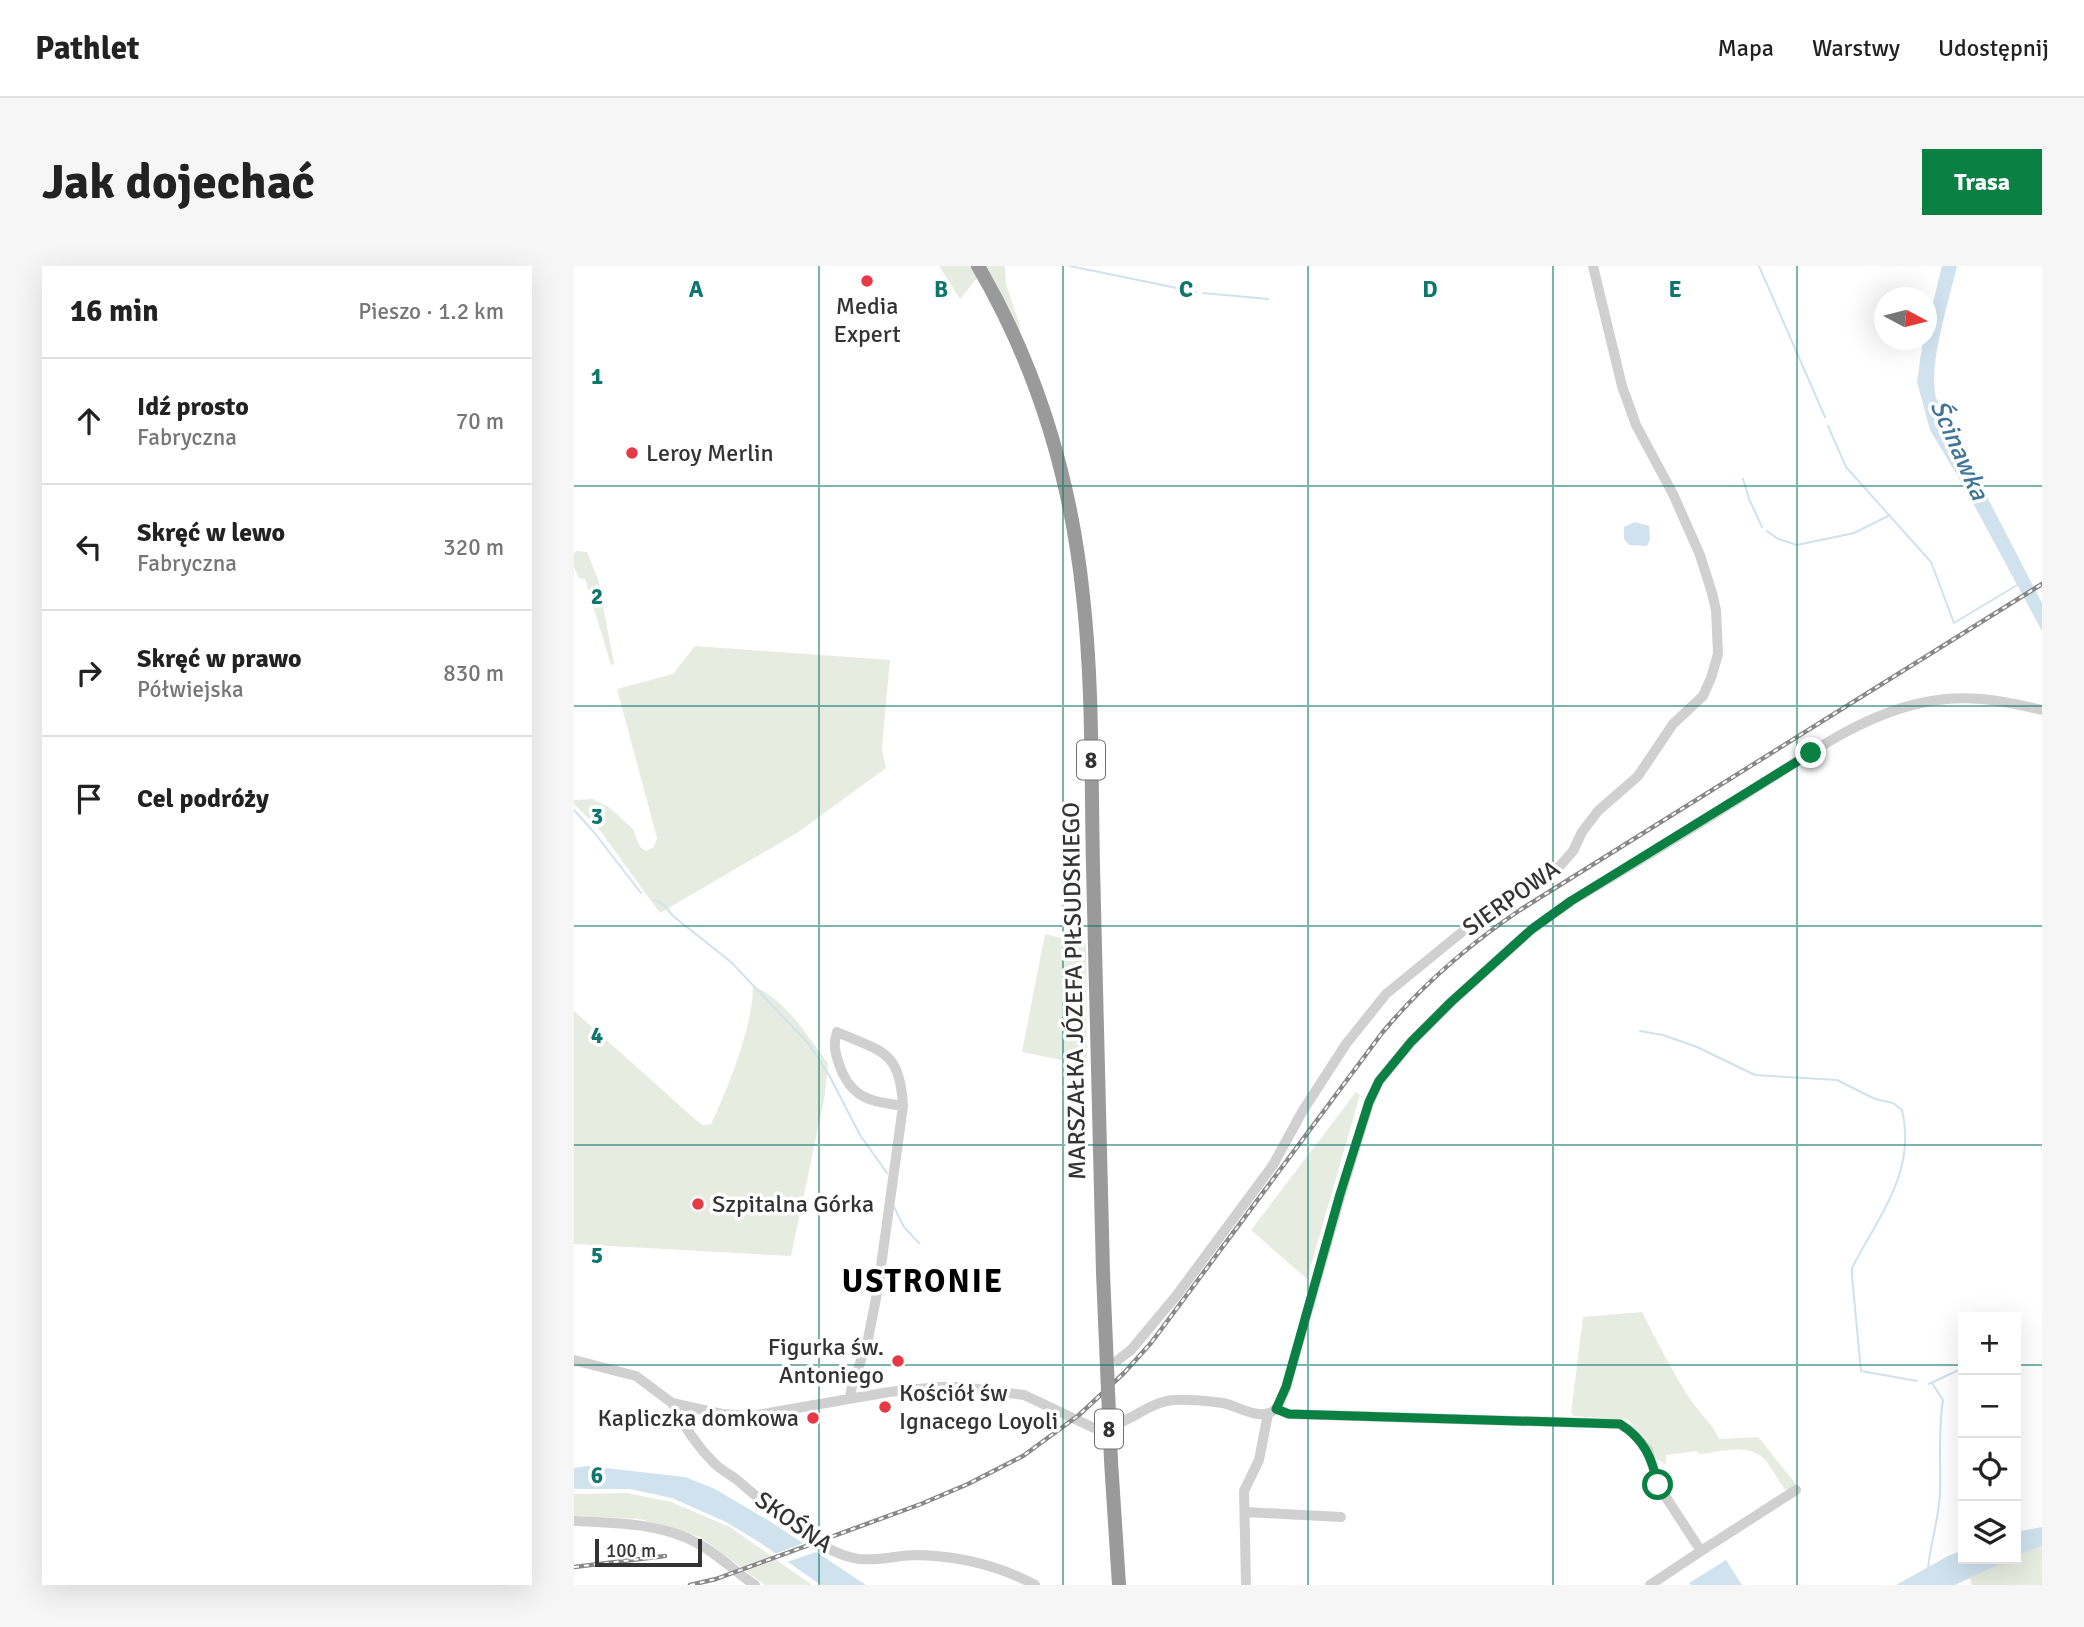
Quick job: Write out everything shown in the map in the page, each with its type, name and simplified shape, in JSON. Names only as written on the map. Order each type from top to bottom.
[{"type":"highway","name":"MARSZAŁKA JÓZEFA PIŁSUDSKIEGO","points":[[978,266],[1011,329],[1041,403],[1066,493],[1081,577],[1090,711],[1103,1273],[1119,1585]]},
{"type":"street","name":"SIERPOWA","points":[[1118,1360],[1131,1350],[1176,1296],[1273,1165],[1302,1112],[1346,1044],[1386,994],[1462,932],[1538,878],[1559,867],[1573,851],[1582,832],[1598,811],[1638,776],[1673,724],[1703,696],[1711,678],[1718,654],[1713,593],[1681,511],[1636,425],[1622,386],[1593,266]]},
{"type":"street","points":[[1247,1585],[1244,1491],[1259,1460],[1272,1411],[1286,1387],[1369,1102],[1379,1081],[1411,1042],[1532,929],[1571,901],[1851,728],[1920,703],[1951,698],[1995,700],[2042,710]]},
{"type":"street","points":[[850,1398],[850,1390],[868,1339],[878,1288],[904,1106],[902,1081],[891,1059],[875,1047],[837,1032],[833,1044],[844,1078],[854,1092],[877,1102],[904,1106]]},
{"type":"street","points":[[574,1360],[636,1376],[671,1403],[751,1416],[850,1398],[939,1387],[963,1387],[1024,1395],[1085,1426],[1101,1429],[1132,1418],[1156,1404],[1174,1400],[1226,1404],[1252,1412],[1289,1414],[1620,1424],[1631,1431],[1648,1450],[1658,1485],[1701,1551]]},
{"type":"street","name":"SKOŚNA","points":[[671,1403],[682,1423],[719,1468],[783,1520],[843,1556],[877,1560],[917,1555],[941,1557],[991,1567],[1035,1585]]},
{"type":"street","points":[[1650,1585],[1796,1490]]},
{"type":"street","points":[[1245,1511],[1340,1517]]},
{"type":"street","points":[[574,1521],[619,1523],[697,1542],[755,1585]]},
{"type":"shaded area","points":[[939,266],[972,266],[978,277],[960,299]]},
{"type":"shaded area","points":[[986,266],[1005,266],[1006,284],[1020,326],[1020,335]]},
{"type":"shaded area","points":[[587,552],[598,579],[614,664],[611,665],[585,579],[579,578],[574,567],[574,553]]},
{"type":"shaded area","points":[[695,646],[890,660],[882,748],[886,768],[797,833],[660,913],[598,828],[574,804],[574,800],[593,799],[610,808],[633,829],[640,847],[646,851],[654,847],[657,838],[617,689],[673,674]]},
{"type":"shaded area","points":[[1045,934],[1086,944],[1087,1065],[1022,1052]]},
{"type":"shaded area","points":[[753,987],[764,991],[785,1008],[828,1063],[825,1095],[791,1256],[574,1244],[574,1011],[697,1121],[703,1125],[711,1124],[744,1038]]},
{"type":"shaded area","points":[[1356,1092],[1360,1095],[1307,1279],[1251,1230]]},
{"type":"shaded area","points":[[1642,1312],[1683,1388],[1719,1439],[1758,1437],[1796,1484],[1794,1491],[1785,1489],[1766,1461],[1748,1450],[1698,1454],[1697,1451],[1666,1455],[1666,1464],[1655,1458],[1647,1440],[1628,1420],[1574,1416],[1571,1413],[1583,1317]]},
{"type":"shaded area","points":[[627,1493],[671,1502],[730,1527],[812,1585],[765,1585],[700,1537],[640,1519],[574,1516],[574,1494]]},
{"type":"shaded area","points":[[2042,1546],[2042,1585],[1972,1585],[1970,1578],[1993,1565],[2021,1564],[2021,1554]]},
{"type":"water","name":"Ścinawka","points":[[1942,266],[1957,266],[1937,351],[1934,384],[1936,398],[2042,603],[2042,631],[1967,492],[1930,430],[1917,382],[1922,350],[1937,350],[1937,287]]},
{"type":"water","points":[[1635,522],[1649,526],[1650,539],[1647,546],[1629,545],[1624,539],[1624,527]]},
{"type":"water","points":[[587,1466],[685,1477],[715,1489],[771,1522],[866,1585],[821,1585],[726,1522],[672,1498],[630,1489],[574,1489],[574,1468]]},
{"type":"water","points":[[2042,1527],[2042,1546],[2021,1554],[2021,1531]]},
{"type":"water","points":[[1958,1552],[1958,1564],[1999,1564],[1955,1585],[1896,1585]]},
{"type":"water","points":[[1726,1560],[1742,1585],[1689,1583]]},
{"type":"pier","points":[[806,1542],[819,1551],[784,1563],[772,1555]]},
{"type":"waterway","points":[[1070,266],[1196,292]]},
{"type":"waterway","points":[[1759,266],[1825,417]]},
{"type":"waterway","points":[[1203,293],[1268,299]]},
{"type":"waterway","points":[[1828,426],[1846,467],[1931,562],[1954,623],[2019,584]]},
{"type":"waterway","points":[[1743,479],[1762,527]]},
{"type":"waterway","points":[[1767,531],[1778,539],[1797,545],[1854,533],[1890,515]]},
{"type":"waterway","points":[[574,810],[641,893]]},
{"type":"waterway","points":[[655,900],[731,962],[809,1044],[829,1075],[860,1135],[887,1173]]},
{"type":"waterway","points":[[1640,1031],[1663,1035],[1697,1047],[1755,1075],[1837,1080],[1875,1099],[1893,1103],[1902,1110],[1905,1132],[1900,1173],[1883,1212],[1852,1268],[1852,1276],[1861,1371],[1917,1381]]},
{"type":"waterway","points":[[894,1207],[904,1227],[919,1243]]},
{"type":"waterway","points":[[1929,1384],[1958,1370]]},
{"type":"waterway","points":[[1928,1569],[1939,1503],[1943,1400],[1932,1383]]},
{"type":"railway","points":[[690,1585],[716,1579],[921,1504],[968,1484],[1023,1456],[1079,1415],[1124,1373],[1151,1343],[1382,1033],[1413,998],[1446,967],[1520,910],[2042,584]]},
{"type":"railway","points":[[574,1567],[665,1556]]},
{"type":"place","name":"Media Expert","points":[[867,281]]},
{"type":"place","name":"Leroy Merlin","points":[[632,453]]},
{"type":"place","name":"Szpitalna Górka","points":[[698,1204]]},
{"type":"place","name":"Figurka św. Antoniego","points":[[898,1361]]},
{"type":"place","name":"Kościół św Ignacego Loyoli","points":[[885,1407]]},
{"type":"place","name":"Kapliczka domkowa","points":[[813,1418]]},
{"type":"district","name":"USTRONIE","points":[[923,1281]]},
{"type":"route","points":[[1658,1485],[1648,1450],[1631,1431],[1620,1424],[1289,1414],[1276,1409],[1286,1387],[1340,1194],[1369,1102],[1379,1081],[1411,1042],[1451,1002],[1532,929],[1571,901],[1811,753]]}]
